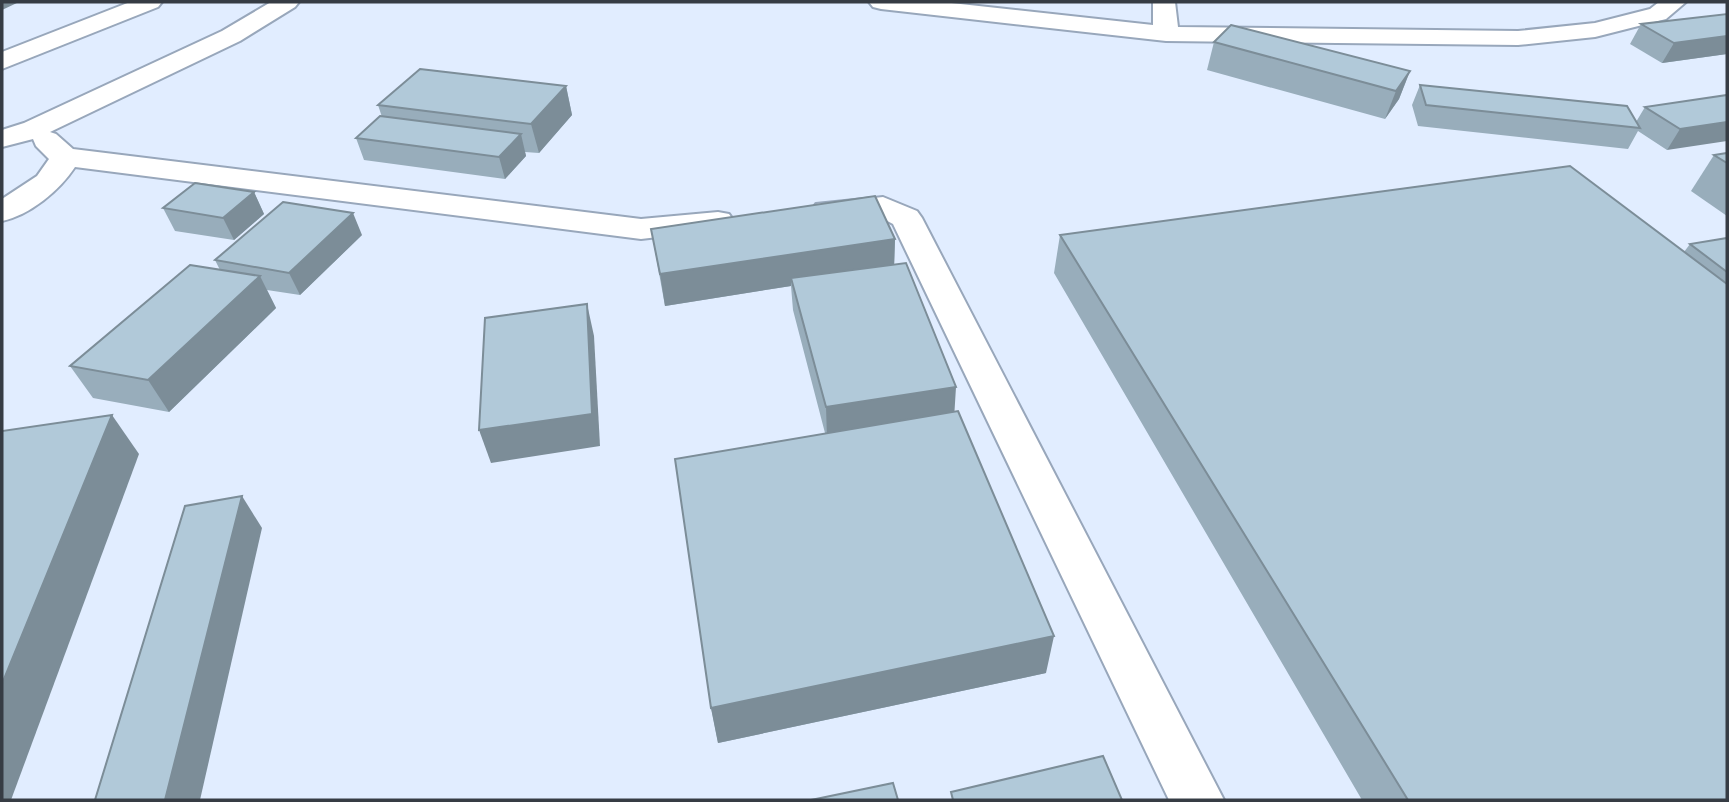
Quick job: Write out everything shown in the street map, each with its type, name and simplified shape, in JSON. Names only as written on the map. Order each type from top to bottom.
[{"type":"street","points":[[2,61],[150,2]]},
{"type":"street","points":[[2,139],[34,129],[231,36],[287,2]]},
{"type":"street","points":[[881,2],[1166,34],[1518,38],[1595,30],[1658,14],[1674,2]]},
{"type":"street","points":[[1164,2],[1166,34]]},
{"type":"street","points":[[34,129],[64,157],[641,229],[748,219]]},
{"type":"street","points":[[2,212],[54,176],[62,167],[64,157]]},
{"type":"street","points":[[789,215],[883,206],[906,218],[1197,800]]},
{"type":"building","points":[[1727,14],[1727,36],[1674,43],[1641,24]]},
{"type":"building","points":[[1231,25],[1410,71],[1396,91],[1214,42]]},
{"type":"building","points":[[420,69],[566,86],[531,124],[378,105]]},
{"type":"building","points":[[1420,85],[1627,106],[1640,128],[1426,105]]},
{"type":"building","points":[[1727,95],[1727,122],[1680,129],[1645,107]]},
{"type":"building","points":[[380,116],[521,134],[499,157],[356,138]]},
{"type":"building","points":[[1727,153],[1727,163],[1714,155]]},
{"type":"building","points":[[1570,166],[1727,284],[1727,800],[1408,800],[1060,235]]},
{"type":"building","points":[[195,183],[254,192],[223,218],[163,208]]},
{"type":"building","points":[[875,196],[895,239],[660,274],[651,229]]},
{"type":"building","points":[[283,202],[353,213],[289,273],[215,260]]},
{"type":"building","points":[[1727,238],[1727,272],[1690,244]]},
{"type":"building","points":[[906,263],[956,387],[826,407],[791,278]]},
{"type":"building","points":[[190,265],[260,276],[148,380],[70,366]]},
{"type":"building","points":[[587,304],[592,414],[479,430],[485,318]]},
{"type":"building","points":[[958,411],[1054,636],[711,708],[675,459]]},
{"type":"building","points":[[112,415],[2,684],[2,431]]},
{"type":"building","points":[[242,496],[165,800],[95,800],[185,506]]},
{"type":"building","points":[[1103,756],[1122,800],[953,800],[951,792]]},
{"type":"building","points":[[893,783],[898,800],[811,800]]}]
